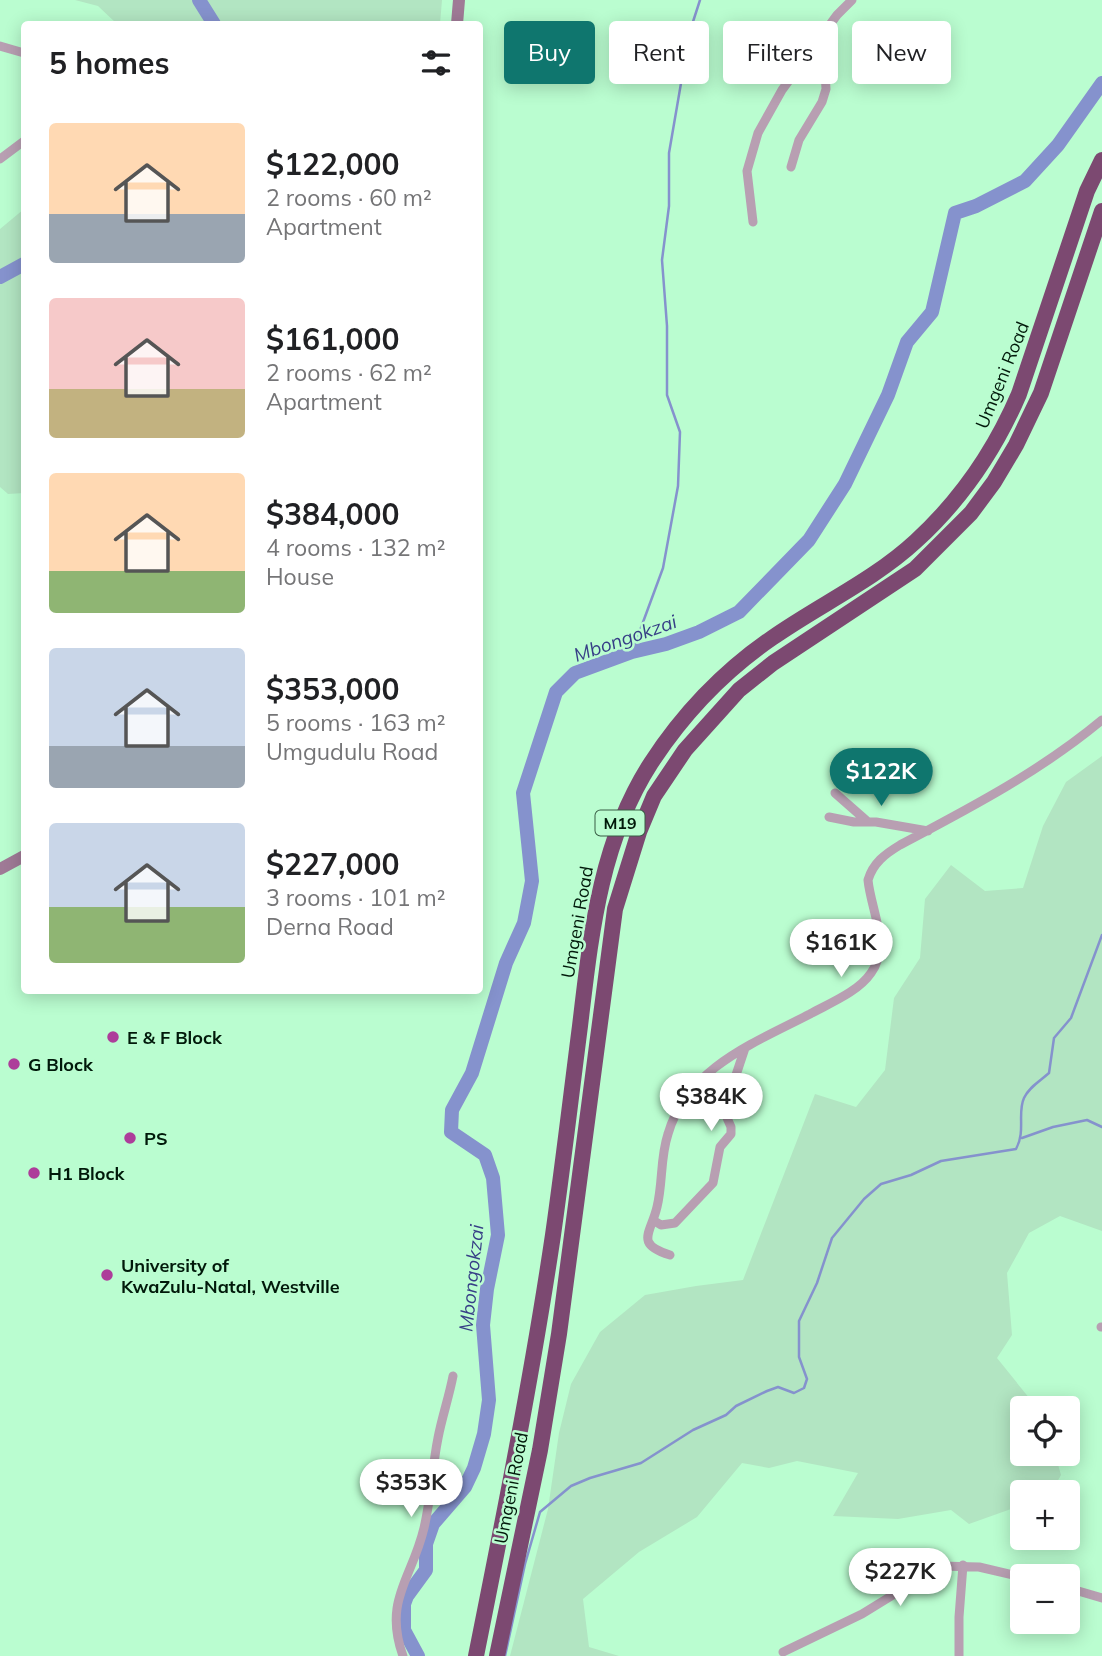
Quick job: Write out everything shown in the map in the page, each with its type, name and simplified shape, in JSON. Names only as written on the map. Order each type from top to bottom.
[{"type":"highway","name":"Umgeni Road","points":[[476,1656],[518,1448],[538,1331],[597,902],[618,826],[652,762],[704,695],[734,667],[772,638],[885,565],[914,543],[972,480],[1007,422],[1019,394],[1082,204],[1102,160]]},
{"type":"highway","name":"Umgeni Road","points":[[497,1656],[540,1450],[559,1334],[615,909],[639,832],[654,796],[685,750],[739,690],[773,663],[915,569],[971,513],[995,482],[1041,393],[1102,211]]},
{"type":"street","points":[[457,21],[459,0]]},
{"type":"street","points":[[833,21],[852,0]]},
{"type":"street","points":[[0,46],[21,52]]},
{"type":"street","points":[[752,222],[747,171],[758,133],[788,84]]},
{"type":"street","points":[[791,167],[800,140],[822,102],[826,84]]},
{"type":"street","points":[[0,159],[21,143]]},
{"type":"street","points":[[670,1255],[659,1252],[650,1245],[647,1234],[659,1199],[663,1150],[668,1132],[695,1086],[711,1069],[839,998],[869,976],[877,964],[881,948],[869,888],[870,871],[889,852],[1021,778],[1073,744],[1102,720]]},
{"type":"street","points":[[835,793],[868,822]]},
{"type":"street","points":[[829,817],[928,831]]},
{"type":"street","points":[[0,869],[21,858]]},
{"type":"street","points":[[653,1220],[661,1225],[675,1223],[714,1181],[720,1147],[731,1134],[724,1111],[745,1048]]},
{"type":"street","points":[[403,1656],[396,1629],[396,1611],[403,1583],[424,1530],[438,1436],[448,1405],[453,1376]]},
{"type":"street","points":[[783,1653],[862,1614],[935,1569],[947,1565],[963,1565],[1010,1575]]},
{"type":"street","points":[[959,1656],[959,1605],[963,1565]]},
{"type":"street","points":[[1080,1592],[1102,1598]]},
{"type":"green space","points":[[75,0],[442,0],[440,21],[114,21],[98,6]]},
{"type":"green space","points":[[21,212],[21,493],[8,494],[0,487],[0,229]]},
{"type":"green space","points":[[1102,756],[1102,1231],[1060,1216],[1029,1233],[1007,1273],[1012,1335],[997,1358],[1028,1396],[1010,1396],[1010,1466],[1058,1466],[1061,1475],[1058,1480],[1010,1480],[1010,1509],[969,1524],[951,1510],[898,1519],[833,1516],[858,1473],[797,1461],[769,1468],[742,1463],[697,1517],[639,1552],[583,1599],[589,1647],[619,1656],[510,1656],[548,1509],[559,1433],[571,1384],[600,1332],[645,1295],[743,1280],[815,1094],[856,1107],[885,1070],[894,998],[920,958],[925,899],[951,865],[985,891],[1023,888],[1043,826],[1066,782]]},
{"type":"waterway","points":[[199,0],[212,21]]},
{"type":"waterway","points":[[632,652],[663,568],[678,486],[680,432],[667,395],[667,326],[662,260],[669,206],[669,153],[690,31],[700,0]]},
{"type":"waterway","name":"Mbongokzai","points":[[418,1656],[404,1630],[404,1604],[426,1570],[426,1544],[433,1524],[465,1487],[474,1468],[484,1434],[489,1400],[483,1325],[498,1235],[493,1178],[485,1155],[451,1132],[452,1110],[472,1073],[506,963],[524,923],[532,881],[523,793],[556,692],[575,673],[699,632],[739,612],[809,540],[845,484],[888,395],[907,342],[932,312],[955,213],[976,206],[1025,181],[1058,145],[1102,83]]},
{"type":"waterway","points":[[0,277],[21,266]]},
{"type":"waterway","points":[[505,1656],[525,1564],[540,1512],[571,1486],[641,1463],[693,1430],[726,1415],[736,1406],[767,1391],[778,1387],[794,1393],[804,1388],[807,1379],[799,1357],[799,1321],[817,1283],[832,1238],[864,1199],[881,1184],[911,1175],[941,1161],[1016,1149],[1024,1098],[1032,1087],[1049,1073],[1054,1038],[1071,1018],[1102,935]]},
{"type":"waterway","points":[[1022,1138],[1053,1127],[1087,1120],[1102,1127]]},
{"type":"place","name":"E & F Block","points":[[113,1037]]},
{"type":"place","name":"G Block","points":[[14,1064]]},
{"type":"place","name":"PS","points":[[130,1138]]},
{"type":"place","name":"H1 Block","points":[[34,1173]]},
{"type":"place","name":"University of KwaZulu-Natal, Westville","points":[[107,1275]]}]
